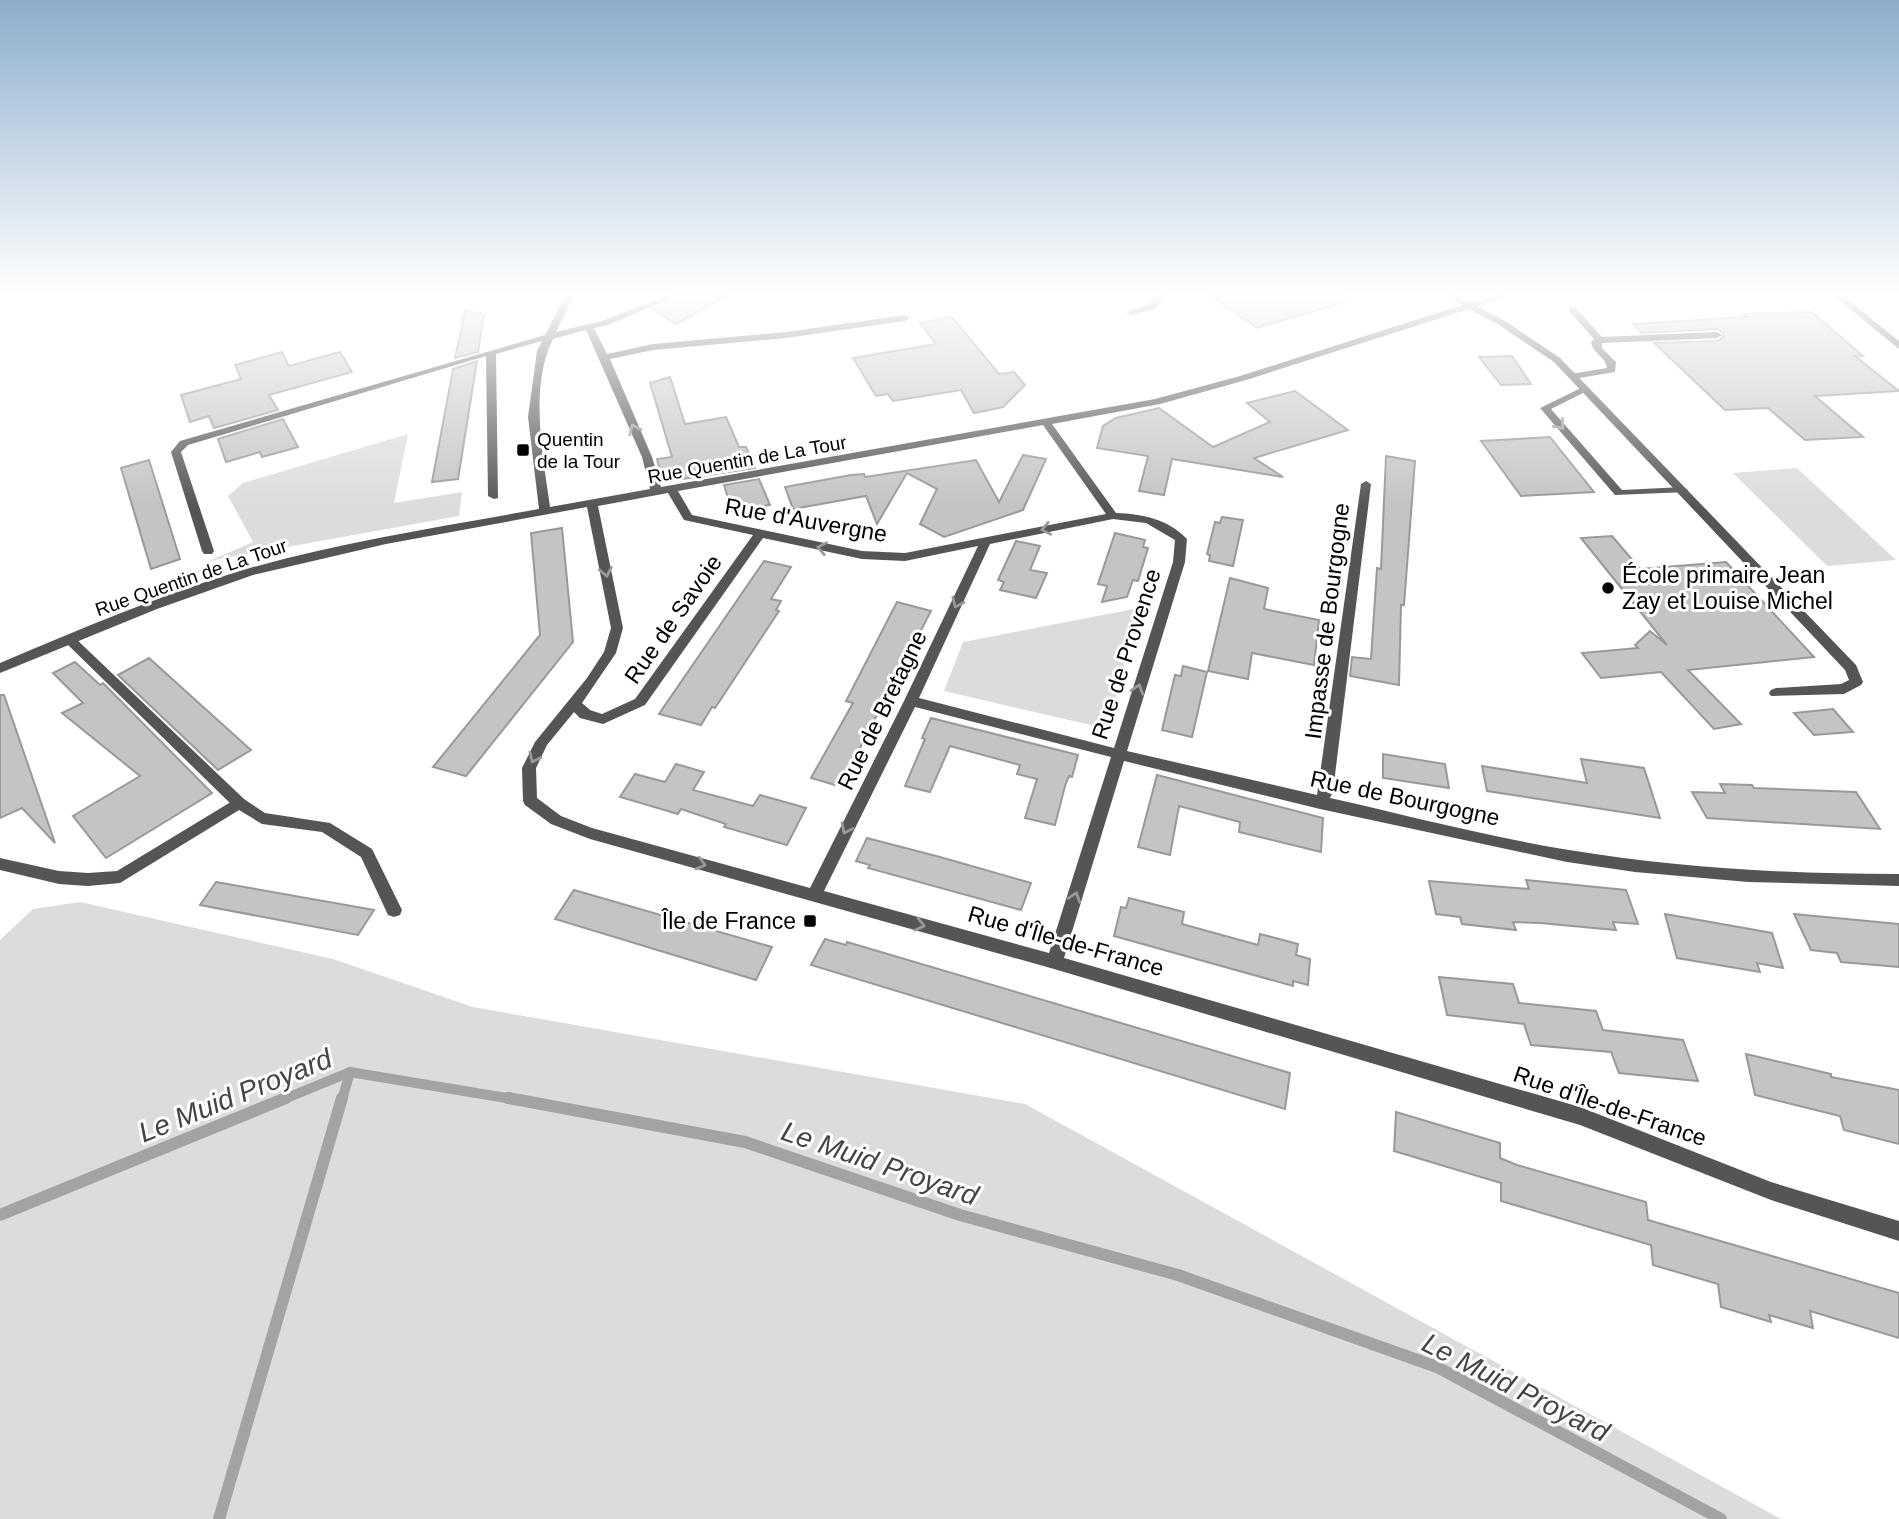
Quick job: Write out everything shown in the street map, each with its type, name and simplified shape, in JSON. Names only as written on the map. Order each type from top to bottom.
[{"type":"street","points":[[208,551],[176,452],[184,443],[444,366]]},
{"type":"street","points":[[491,366],[494,496]]},
{"type":"street","points":[[540,366],[533,417],[545,511]]},
{"type":"street","points":[[608,366],[647,457],[657,493]]},
{"type":"street","name":"Rue Quentin de La Tour","points":[[0,668],[206,586],[308,556],[1156,402],[1277,366]]},
{"type":"street","points":[[1563,366],[1851,668],[1856,682],[1844,689],[1776,693]]},
{"type":"street","points":[[1573,376],[1612,370],[1611,366]]},
{"type":"street","points":[[1586,389],[1545,408],[1619,493],[1683,489]]},
{"type":"street","points":[[1046,422],[1113,516]]},
{"type":"street","name":"Impasse de Bourgogne","points":[[1320,803],[1326,791],[1366,484]]},
{"type":"street","name":"Rue d'Auvergne","points":[[671,491],[688,518],[862,555],[905,557],[1113,516]]},
{"type":"street","name":"Rue d'Île-de-France","points":[[592,505],[617,628],[610,653],[575,704],[542,742],[529,768],[530,801],[556,820],[590,833],[1054,962],[1580,1116],[1771,1191],[1899,1231]]},
{"type":"street","name":"Rue de Provence","points":[[1054,962],[1179,562],[1181,539],[1160,522],[1113,516]]},
{"type":"street","name":"Rue de Savoie","points":[[575,704],[585,714],[603,719],[640,702],[759,535]]},
{"type":"street","name":"Rue de Bretagne","points":[[814,896],[911,701],[986,541]]},
{"type":"street","points":[[69,639],[239,803],[262,818],[325,828],[367,853],[394,910]]},
{"type":"street","name":"Rue de Bourgogne","points":[[911,701],[1320,803],[1468,836],[1597,860],[1785,877],[1899,880]]},
{"type":"street","points":[[0,864],[58,880],[120,877],[239,803]]},
{"type":"shaded area","points":[[408,434],[394,503],[462,492],[459,516],[209,561],[253,542],[228,496],[243,483]]},
{"type":"shaded area","points":[[1797,468],[1896,560],[1827,566],[1733,473]]},
{"type":"shaded area","points":[[1139,608],[1108,729],[944,691],[963,642]]},
{"type":"shaded area","points":[[80,902],[333,959],[473,1007],[1025,1104],[1781,1519],[0,1519],[0,940],[33,909]]},
{"type":"building","points":[[235,366],[348,366],[352,372],[269,395],[278,410],[214,428],[209,416],[190,422],[181,395],[241,379]]},
{"type":"building","points":[[476,366],[458,479],[432,482],[453,369]]},
{"type":"building","points":[[858,366],[992,366],[999,374],[1014,372],[1025,385],[1003,407],[974,413],[961,390],[893,401],[888,394],[876,396]]},
{"type":"building","points":[[1486,366],[1519,366],[1531,384],[1501,385]]},
{"type":"building","points":[[1678,366],[1867,366],[1899,391],[1815,396],[1863,437],[1805,440],[1768,408],[1725,410]]},
{"type":"building","points":[[670,377],[685,424],[726,417],[739,447],[746,447],[755,468],[663,482],[657,459],[672,457],[650,383]]},
{"type":"building","points":[[1295,391],[1348,430],[1254,458],[1283,477],[1172,459],[1164,495],[1139,491],[1148,456],[1097,448],[1103,426],[1116,418],[1159,408],[1213,447],[1270,422],[1247,403]]},
{"type":"building","points":[[283,419],[298,447],[262,457],[260,452],[226,462],[218,439]]},
{"type":"building","points":[[1550,437],[1594,492],[1521,496],[1481,441]]},
{"type":"building","points":[[1023,455],[1046,459],[1023,510],[944,537],[920,524],[937,489],[907,473],[877,524],[866,496],[793,509],[785,487],[851,475],[864,474],[865,477],[976,460],[999,502]]},
{"type":"building","points":[[1386,456],[1415,461],[1404,605],[1401,605],[1399,685],[1350,676],[1352,657],[1371,659],[1377,568],[1381,569]]},
{"type":"building","points":[[149,460],[180,559],[151,569],[121,468]]},
{"type":"building","points":[[759,479],[770,505],[732,511],[724,485]]},
{"type":"building","points":[[1222,517],[1243,520],[1233,566],[1209,561],[1210,555],[1207,554],[1215,522],[1220,523]]},
{"type":"building","points":[[562,528],[573,642],[466,776],[433,767],[540,635],[531,533]]},
{"type":"building","points":[[1115,533],[1145,540],[1143,547],[1148,548],[1138,581],[1133,580],[1127,597],[1102,602],[1107,586],[1098,584]]},
{"type":"building","points":[[1612,536],[1640,569],[1726,562],[1814,657],[1688,670],[1741,724],[1714,729],[1661,672],[1601,678],[1582,653],[1638,648],[1635,645],[1650,631],[1667,645],[1581,538]]},
{"type":"building","points":[[1016,541],[1040,546],[1030,570],[1047,573],[1036,598],[1000,590],[1004,582],[998,580]]},
{"type":"building","points":[[764,561],[791,567],[771,599],[781,601],[776,610],[779,611],[715,708],[712,707],[701,725],[659,714]]},
{"type":"building","points":[[1230,578],[1268,588],[1264,609],[1319,620],[1314,665],[1252,653],[1248,679],[1208,671]]},
{"type":"building","points":[[897,602],[931,611],[846,775],[841,774],[835,785],[811,778],[853,703],[846,701]]},
{"type":"building","points":[[149,658],[251,750],[218,770],[118,675]]},
{"type":"building","points":[[75,662],[100,685],[103,683],[212,793],[106,858],[73,816],[140,776],[62,713],[83,703],[53,673]]},
{"type":"building","points":[[1183,666],[1207,672],[1192,737],[1162,730],[1175,675],[1181,676]]},
{"type":"building","points":[[0,695],[4,695],[55,843],[22,808],[0,818]]},
{"type":"building","points":[[1833,709],[1853,732],[1814,735],[1794,713]]},
{"type":"building","points":[[931,718],[1078,755],[1072,777],[1069,776],[1065,786],[1055,825],[1025,818],[1037,779],[1017,774],[1020,765],[950,746],[930,792],[905,786]]},
{"type":"building","points":[[1383,754],[1445,764],[1449,788],[1383,778]]},
{"type":"building","points":[[1581,759],[1644,768],[1660,818],[1487,791],[1482,766],[1587,783]]},
{"type":"building","points":[[676,764],[704,772],[693,790],[753,806],[760,795],[806,808],[787,845],[724,827],[726,824],[681,809],[678,814],[620,797],[635,774],[665,782]]},
{"type":"building","points":[[1157,775],[1323,818],[1321,852],[1239,832],[1240,822],[1179,806],[1170,855],[1138,847]]},
{"type":"building","points":[[1720,784],[1856,792],[1880,829],[1707,818],[1692,792],[1725,793]]},
{"type":"building","points":[[867,838],[1031,883],[1021,910],[868,868],[870,865],[856,861]]},
{"type":"building","points":[[1526,880],[1626,890],[1638,924],[1613,922],[1616,930],[1513,922],[1516,930],[1462,924],[1460,917],[1436,914],[1429,881],[1529,889]]},
{"type":"building","points":[[216,882],[374,910],[358,935],[200,905]]},
{"type":"building","points":[[574,890],[772,947],[756,980],[555,919]]},
{"type":"building","points":[[1129,898],[1184,912],[1182,924],[1258,945],[1260,934],[1298,944],[1296,955],[1310,959],[1308,985],[1293,981],[1293,986],[1114,936],[1121,907],[1126,908]]},
{"type":"building","points":[[1665,914],[1772,933],[1783,968],[1757,963],[1760,972],[1677,958]]},
{"type":"building","points":[[1794,914],[1899,924],[1899,967],[1841,962],[1837,953],[1811,950]]},
{"type":"building","points":[[825,939],[846,945],[847,942],[1290,1073],[1285,1109],[811,965]]},
{"type":"building","points":[[1439,977],[1513,984],[1519,1003],[1596,1011],[1603,1030],[1683,1040],[1698,1081],[1619,1073],[1611,1052],[1531,1045],[1524,1024],[1447,1015]]},
{"type":"building","points":[[1746,1054],[1831,1074],[1831,1077],[1899,1090],[1899,1144],[1844,1130],[1840,1116],[1755,1095]]},
{"type":"building","points":[[1396,1112],[1500,1143],[1500,1158],[1517,1165],[1646,1202],[1648,1220],[1899,1293],[1899,1338],[1810,1311],[1813,1328],[1769,1315],[1771,1322],[1721,1307],[1718,1284],[1653,1265],[1651,1245],[1501,1201],[1501,1183],[1394,1151]]},
{"type":"waterway","name":"Le Muid Proyard","points":[[282,1100],[350,1072]]},
{"type":"waterway","points":[[342,1100],[350,1072]]},
{"type":"waterway","name":"Le Muid Proyard","points":[[350,1072],[518,1100]]},
{"type":"waterway","name":"Le Muid Proyard","points":[[0,1215],[286,1098]]},
{"type":"waterway","points":[[219,1519],[342,1098]]},
{"type":"waterway","name":"Le Muid Proyard","points":[[508,1098],[745,1142],[960,1215],[1178,1275],[1437,1367],[1721,1519]]},
{"type":"place","name":"Quentin de la Tour","points":[[523,450]]},
{"type":"place","name":"École primaire Jean Zay et Louise Michel","points":[[1608,588]]},
{"type":"place","name":"Île de France","points":[[810,921]]}]
